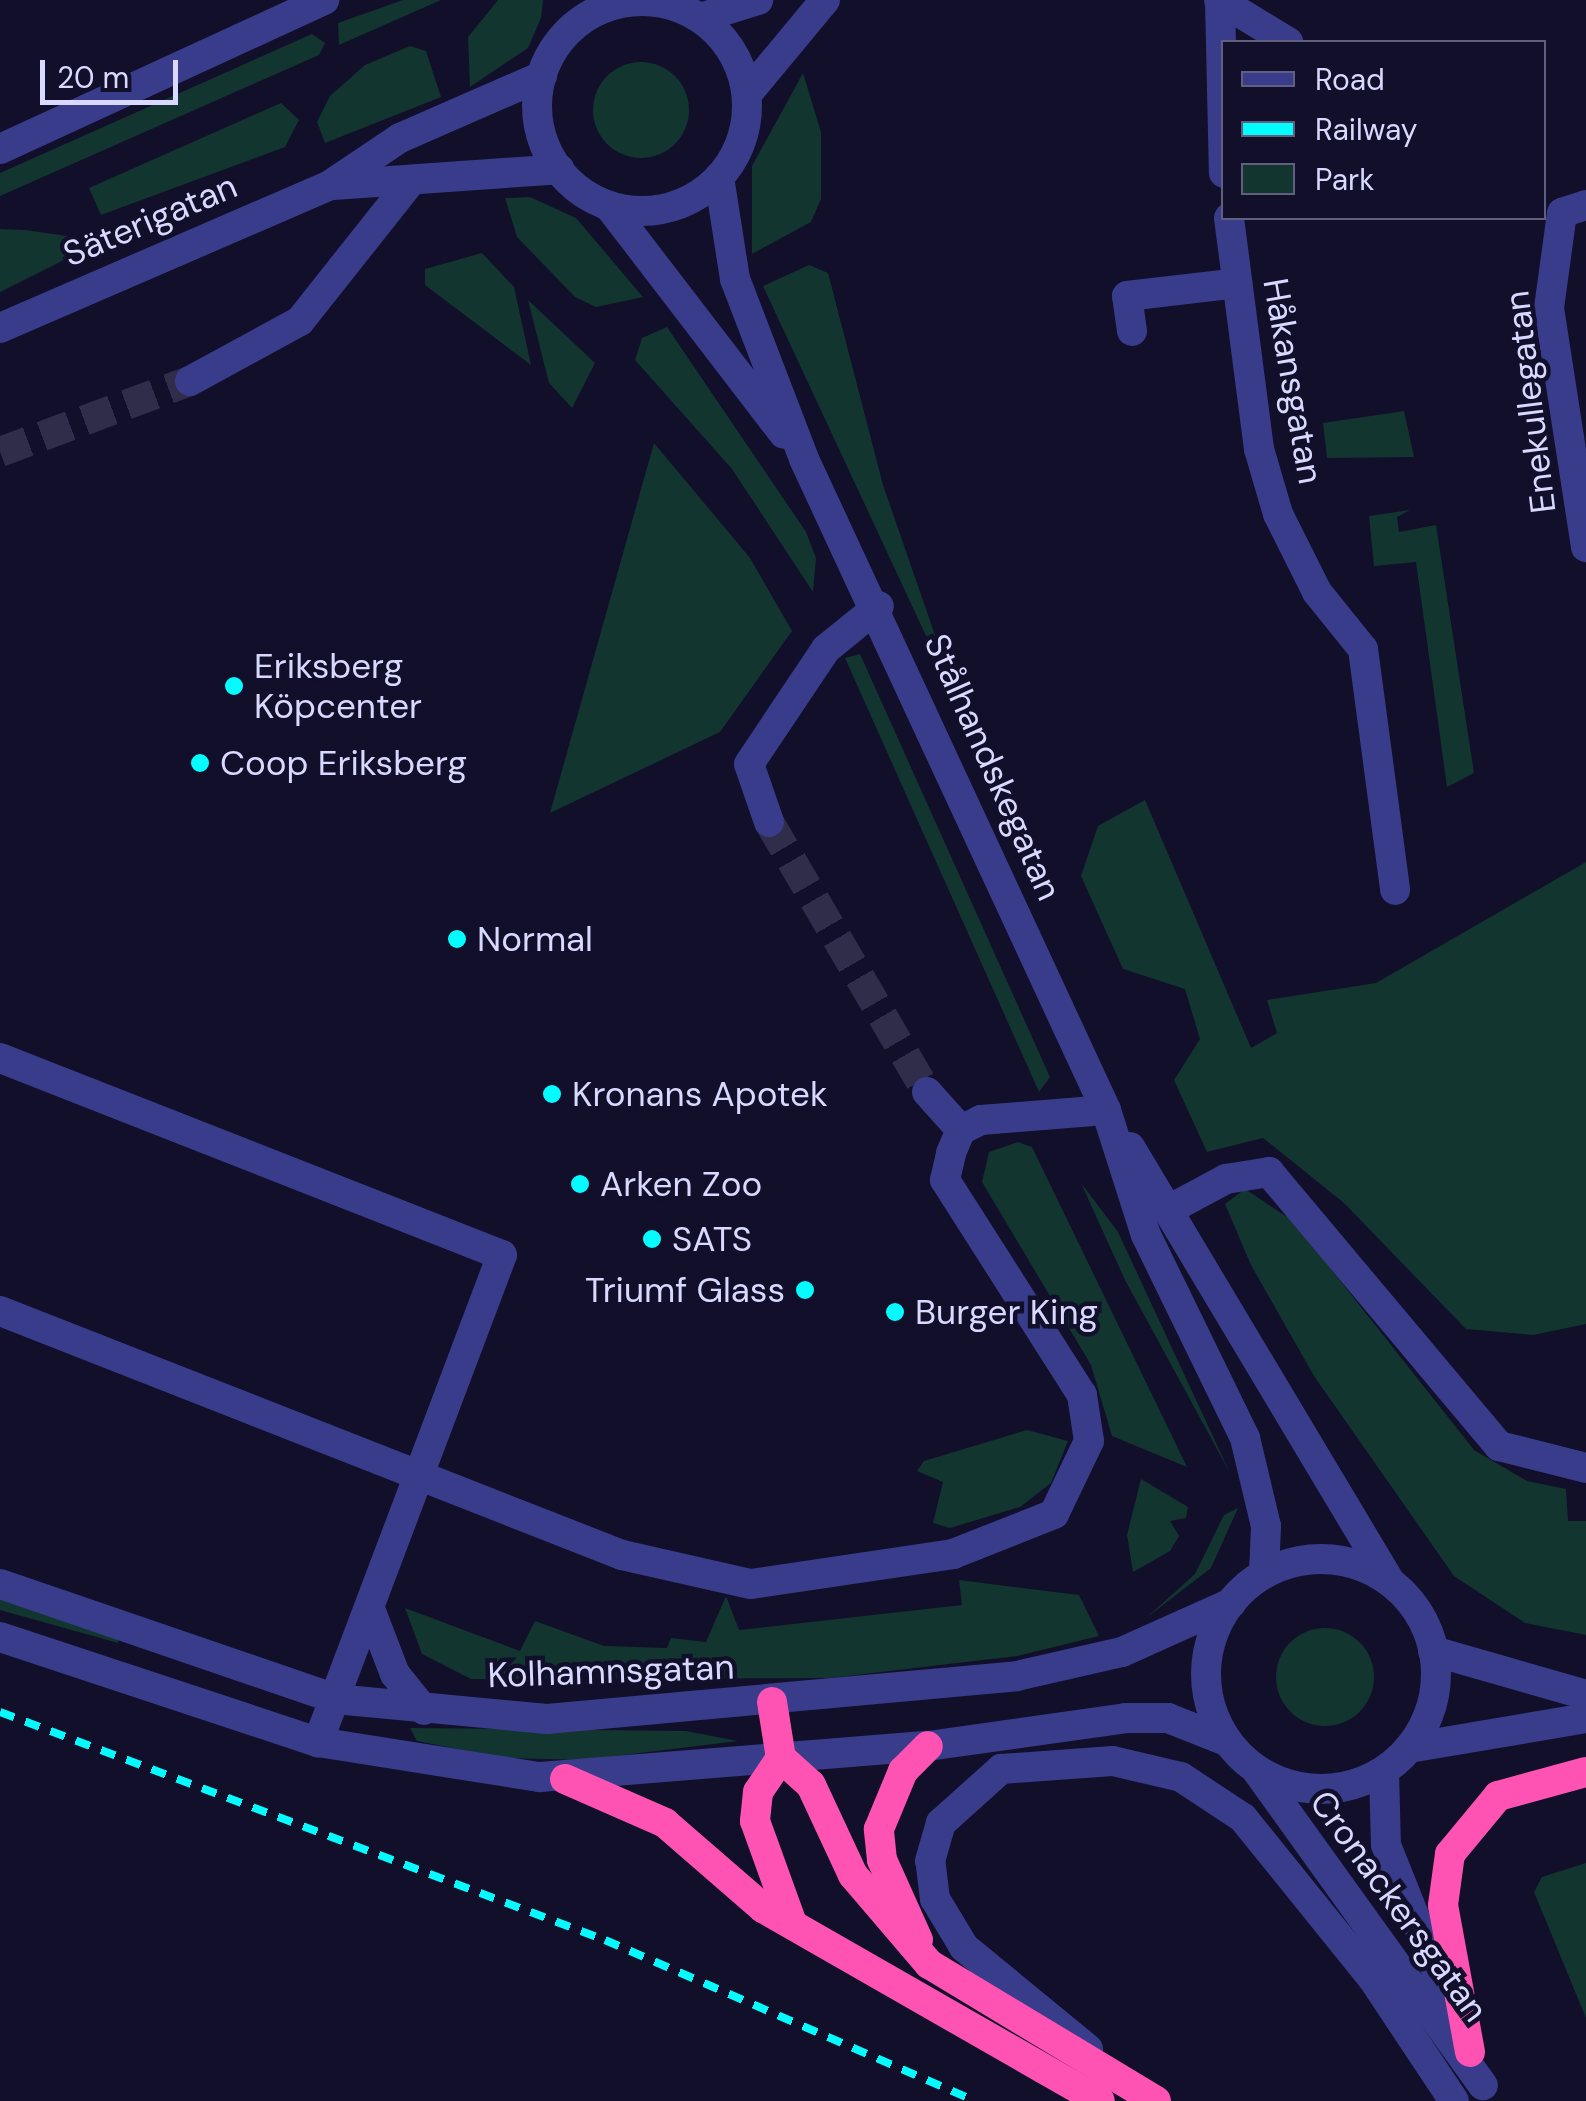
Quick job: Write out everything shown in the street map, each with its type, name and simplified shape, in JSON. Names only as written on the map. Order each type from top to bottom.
[{"type":"highway","points":[[772,1702],[781,1758],[811,1786],[853,1875],[929,1964],[1148,2096]]},
{"type":"highway","points":[[928,1746],[903,1772],[879,1830],[882,1860],[929,1964]]},
{"type":"highway","points":[[781,1758],[758,1792],[755,1821],[792,1923]]},
{"type":"highway","points":[[1470,2052],[1444,1905],[1450,1854],[1498,1796],[1586,1772]]},
{"type":"highway","points":[[564,1778],[665,1823],[738,1890],[1100,2101]]},
{"type":"street","points":[[0,149],[324,0]]},
{"type":"street","points":[[700,18],[758,0]]},
{"type":"street","points":[[747,94],[825,0]]},
{"type":"street","points":[[1220,0],[1285,40]]},
{"type":"street","points":[[1220,0],[1221,43]]},
{"type":"street","points":[[654,1],[700,18],[732,51],[747,94],[744,130],[719,177],[668,208],[609,206],[559,170],[539,124],[542,76],[574,12],[654,1]]},
{"type":"street","name":"Säterigatan","points":[[0,328],[330,185],[400,138],[542,76]]},
{"type":"street","name":"Säterigatan","points":[[330,185],[559,170]]},
{"type":"street","name":"Stålhandskegatan","points":[[719,177],[735,279],[804,459],[878,606],[1106,1110],[1146,1235],[1245,1438],[1266,1526],[1264,1574]]},
{"type":"street","points":[[190,381],[300,321],[412,181]]},
{"type":"street","name":"Enekullegatan","points":[[1564,205],[1549,308],[1586,547]]},
{"type":"street","name":"Stålhandskegatan","points":[[609,206],[804,459]]},
{"type":"street","name":"Håkansgatan","points":[[1229,220],[1259,449],[1278,514],[1318,592],[1363,649],[1396,890]]},
{"type":"street","points":[[1132,330],[1127,296],[1237,283]]},
{"type":"street","points":[[769,822],[749,764],[826,649],[878,606]]},
{"type":"street","points":[[0,1058],[502,1255],[318,1742]]},
{"type":"street","points":[[927,1092],[962,1130]]},
{"type":"street","points":[[0,1311],[622,1555],[751,1584],[953,1554],[1054,1514],[1088,1441],[1082,1395],[945,1180],[962,1130],[981,1120],[1106,1110]]},
{"type":"street","name":"Stålhandskegatan","points":[[1106,1110],[1170,1209],[1390,1582]]},
{"type":"street","points":[[1170,1209],[1226,1178],[1268,1172],[1499,1446],[1586,1468]]},
{"type":"street","points":[[0,1637],[318,1742],[564,1778],[928,1746],[1126,1718],[1168,1718],[1226,1740],[1255,1769],[1319,1790],[1384,1771],[1409,1748],[1430,1709],[1434,1651],[1418,1613],[1390,1582],[1338,1560],[1264,1574],[1231,1603],[1211,1640],[1206,1682],[1226,1740]]},
{"type":"street","name":"Kolhamnsgatan","points":[[0,1584],[335,1700],[547,1719],[772,1702],[1081,1664],[1231,1603]]},
{"type":"street","points":[[370,1609],[395,1674],[424,1710]]},
{"type":"street","points":[[1434,1651],[1586,1695]]},
{"type":"street","points":[[1409,1748],[1586,1718]]},
{"type":"street","points":[[1148,2096],[964,1947],[935,1900],[930,1861],[940,1824],[1001,1770],[1113,1761],[1181,1777],[1244,1818],[1373,1980],[1454,2101]]},
{"type":"street","name":"Cronackersgatan","points":[[1255,1769],[1487,2093]]},
{"type":"street","name":"Cronackersgatan","points":[[1384,1771],[1386,1845],[1487,2093]]},
{"type":"green space","points":[[403,0],[441,0],[339,45],[338,23]]},
{"type":"green space","points":[[498,0],[543,0],[541,18],[528,48],[470,87],[468,37]]},
{"type":"green space","points":[[312,34],[325,43],[319,55],[0,196],[0,173]]},
{"type":"green space","points":[[410,46],[426,51],[441,97],[325,143],[317,122],[330,96],[365,65]]},
{"type":"green space","points":[[632,62],[650,62],[668,70],[681,83],[689,110],[686,129],[668,150],[650,158],[632,158],[614,150],[601,137],[593,119],[593,101],[601,83],[614,70]]},
{"type":"green space","points":[[803,73],[821,132],[821,199],[811,222],[752,254],[752,166]]},
{"type":"green space","points":[[281,103],[299,120],[285,147],[101,215],[89,188]]},
{"type":"green space","points":[[530,197],[576,218],[643,297],[596,307],[575,297],[517,237],[505,198]]},
{"type":"green space","points":[[0,229],[25,230],[102,241],[0,292]]},
{"type":"green space","points":[[482,253],[514,287],[531,365],[425,285],[425,269]]},
{"type":"green space","points":[[809,265],[828,273],[883,485],[962,713],[763,286]]},
{"type":"green space","points":[[528,300],[595,363],[572,408],[549,383]]},
{"type":"green space","points":[[667,327],[806,532],[816,558],[813,592],[732,469],[635,360],[642,338]]},
{"type":"green space","points":[[1404,411],[1414,457],[1327,458],[1323,423]]},
{"type":"green space","points":[[654,443],[750,558],[792,631],[720,732],[550,813]]},
{"type":"green space","points":[[1410,510],[1397,517],[1399,532],[1436,525],[1474,773],[1447,787],[1416,562],[1374,566],[1369,516]]},
{"type":"green space","points":[[860,654],[1050,1077],[1039,1092],[845,658]]},
{"type":"green space","points":[[1145,800],[1251,1048],[1277,1033],[1267,1000],[1376,983],[1586,862],[1586,1324],[1533,1335],[1466,1329],[1344,1203],[1263,1138],[1207,1152],[1174,1080],[1200,1039],[1185,989],[1123,969],[1081,876],[1098,826]]},
{"type":"green space","points":[[1018,1142],[1032,1147],[1187,1467],[1112,1436],[1091,1365],[982,1182],[989,1152]]},
{"type":"green space","points":[[1081,1183],[1118,1232],[1230,1473],[1125,1280]]},
{"type":"green space","points":[[1245,1189],[1293,1221],[1474,1450],[1527,1481],[1566,1489],[1568,1521],[1586,1521],[1586,1635],[1525,1623],[1454,1576],[1314,1376],[1251,1265],[1225,1204]]},
{"type":"green space","points":[[1027,1430],[1068,1441],[1051,1483],[1020,1507],[950,1528],[933,1523],[943,1482],[917,1471],[924,1461]]},
{"type":"green space","points":[[1141,1479],[1188,1507],[1186,1518],[1170,1521],[1179,1536],[1170,1551],[1133,1572],[1127,1535]]},
{"type":"green space","points":[[1238,1508],[1211,1568],[1146,1618],[1195,1574],[1224,1515]]},
{"type":"green space","points":[[959,1580],[1079,1595],[1099,1636],[1017,1656],[830,1678],[471,1679],[422,1654],[405,1608],[520,1651],[535,1621],[604,1646],[667,1648],[671,1638],[706,1642],[726,1596],[739,1630],[962,1605]]},
{"type":"green space","points":[[0,1594],[119,1638],[118,1643],[0,1610]]},
{"type":"green space","points":[[1325,1628],[1344,1631],[1360,1642],[1371,1658],[1371,1696],[1360,1712],[1344,1723],[1325,1726],[1306,1723],[1290,1712],[1279,1696],[1276,1677],[1279,1658],[1290,1642],[1306,1631]]},
{"type":"green space","points":[[410,1728],[686,1731],[738,1741],[583,1760],[504,1758],[417,1741]]},
{"type":"green space","points":[[1586,1863],[1586,2018],[1534,1892],[1542,1877]]},
{"type":"tunnel","points":[[0,452],[190,381]]},
{"type":"tunnel","points":[[769,822],[927,1092]]},
{"type":"railway","points":[[0,1712],[605,1940],[975,2101]]},
{"type":"place","name":"Eriksberg Köpcenter","points":[[234,686]]},
{"type":"place","name":"Coop Eriksberg","points":[[200,763]]},
{"type":"place","name":"Normal","points":[[457,939]]},
{"type":"place","name":"Kronans Apotek","points":[[552,1094]]},
{"type":"place","name":"Arken Zoo","points":[[580,1184]]},
{"type":"place","name":"SATS","points":[[652,1239]]},
{"type":"place","name":"Triumf Glass","points":[[805,1290]]},
{"type":"place","name":"Burger King","points":[[895,1312]]}]
